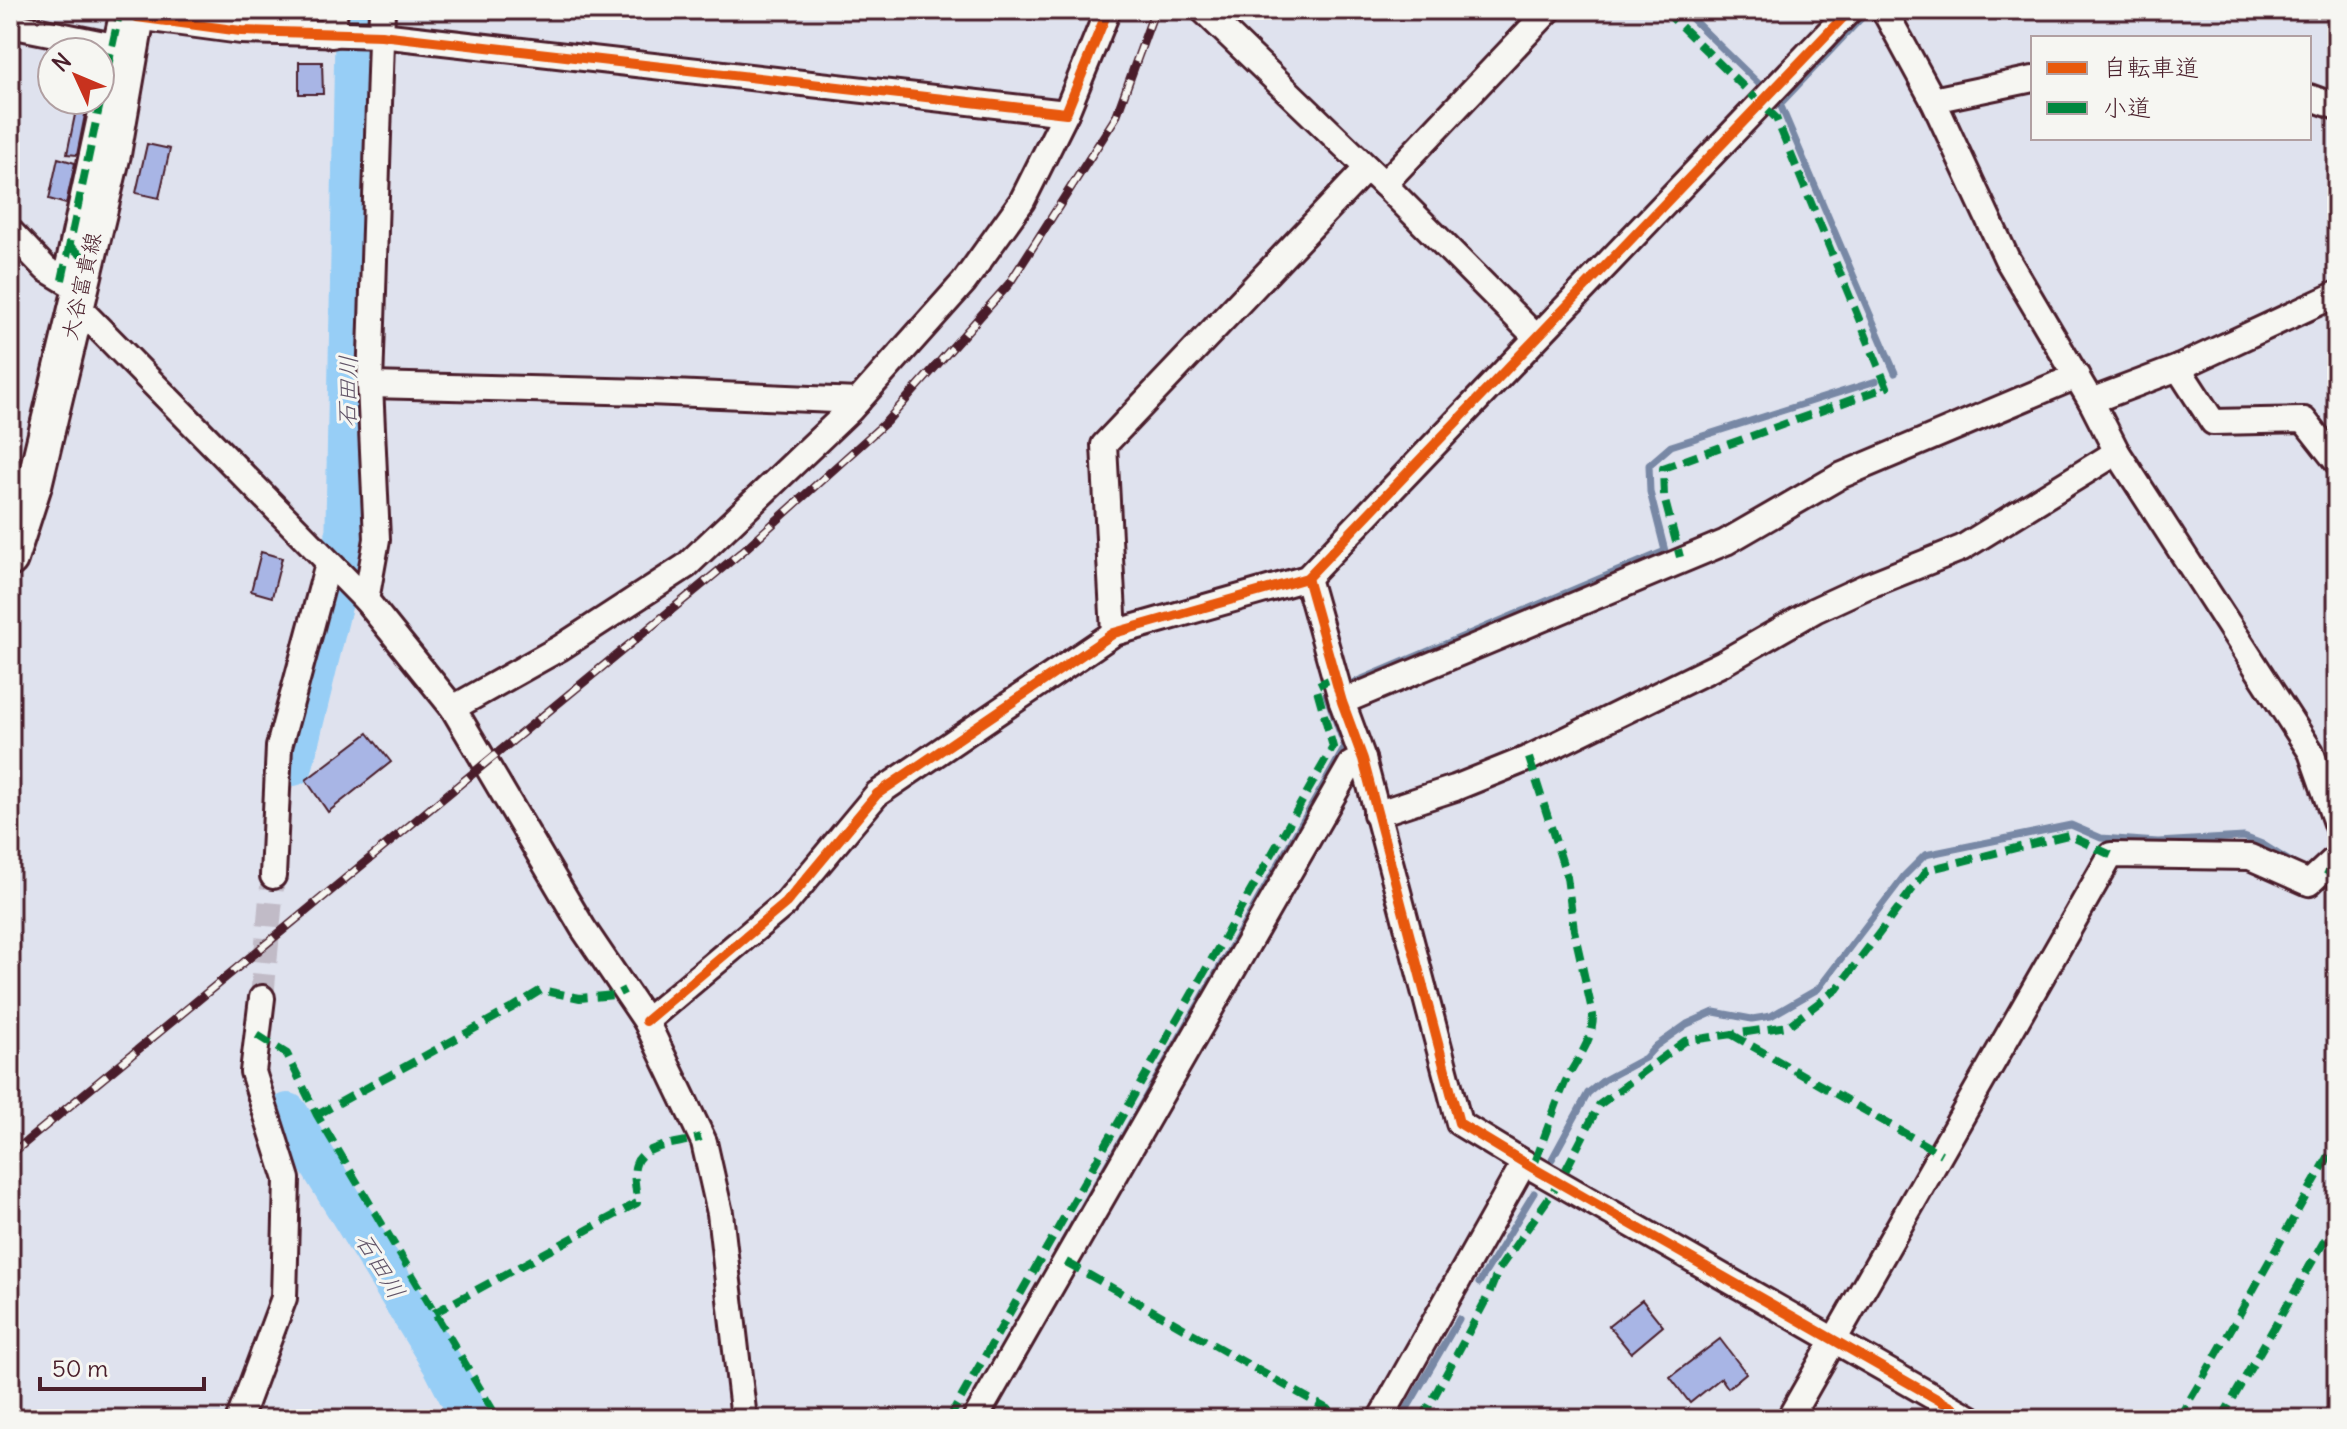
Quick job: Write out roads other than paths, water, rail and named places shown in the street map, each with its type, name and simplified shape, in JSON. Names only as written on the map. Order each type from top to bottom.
[{"type":"main road","name":"大谷富貴線","points":[[10,559],[34,485],[75,276],[113,154],[131,12]]},
{"type":"street","points":[[335,10],[336,35]]},
{"type":"street","points":[[359,595],[377,539],[370,385],[382,10]]},
{"type":"street","points":[[453,708],[560,648],[686,566],[858,401],[964,282],[1022,201],[1066,113],[1108,10]]},
{"type":"street","points":[[1203,10],[1376,176],[1536,337]]},
{"type":"street","points":[[646,1021],[786,903],[877,794],[1114,633],[1307,578],[1850,10]]},
{"type":"street","points":[[1884,10],[1933,100],[2007,259],[2077,376],[2117,452],[2311,752],[2337,826]]},
{"type":"street","points":[[116,42],[131,12],[241,31],[381,35],[1066,113]]},
{"type":"street","points":[[1114,633],[1104,445],[1537,14]]},
{"type":"street","points":[[10,25],[64,36]]},
{"type":"street","points":[[1933,100],[2031,79]]},
{"type":"street","points":[[2311,98],[2337,107]]},
{"type":"street","points":[[75,276],[102,116]]},
{"type":"street","points":[[10,231],[46,269],[75,276],[328,564],[359,595],[453,708],[583,928],[646,1021],[704,1142],[720,1213],[744,1419]]},
{"type":"street","points":[[2091,401],[2178,368],[2337,294]]},
{"type":"street","points":[[2178,368],[2213,422],[2304,420],[2337,462]]},
{"type":"street","points":[[1342,702],[1726,542],[1840,476],[2077,376]]},
{"type":"street","points":[[370,385],[858,401]]},
{"type":"street","points":[[1376,814],[1455,788],[1529,758],[1723,663],[1815,610],[1962,548],[2117,452]]},
{"type":"street","points":[[273,876],[275,774],[279,747],[328,564]]},
{"type":"street","points":[[1307,578],[1342,702],[1363,759],[1459,1123],[1972,1419]]},
{"type":"street","points":[[975,1419],[1351,764],[1363,759]]},
{"type":"street","points":[[1789,1419],[2111,855],[2250,857],[2309,883],[2337,857]]},
{"type":"street","points":[[244,1416],[284,1298],[287,1179],[253,1072],[262,998]]},
{"type":"street","points":[[1380,1419],[1524,1163]]},
{"type":"waterway","name":"石田川","points":[[293,766],[345,552],[355,10]]},
{"type":"waterway","points":[[1683,10],[1758,83]]},
{"type":"waterway","points":[[1867,12],[1780,104],[1895,373]]},
{"type":"waterway","points":[[1355,682],[1665,551],[1650,492],[1649,465],[1671,446],[1876,381]]},
{"type":"waterway","points":[[1063,1242],[1345,747],[1326,694]]},
{"type":"waterway","points":[[1552,1159],[1588,1093],[1604,1080],[1645,1058],[1656,1046],[1687,1024],[1714,1012],[1752,1019],[1771,1016],[1818,989],[1904,876],[1925,855],[2071,825],[2101,838],[2158,842],[2244,837],[2262,844],[2299,867]]},
{"type":"waterway","points":[[2329,884],[2337,888]]},
{"type":"waterway","name":"石田川","points":[[288,1113],[443,1365],[471,1419]]},
{"type":"waterway","points":[[1479,1283],[1534,1193]]},
{"type":"waterway","points":[[1401,1419],[1459,1319]]},
{"type":"tunnel","points":[[262,998],[273,876]]},
{"type":"railway","points":[[10,1155],[744,550],[886,422],[1009,284],[1116,117],[1155,10]]}]
